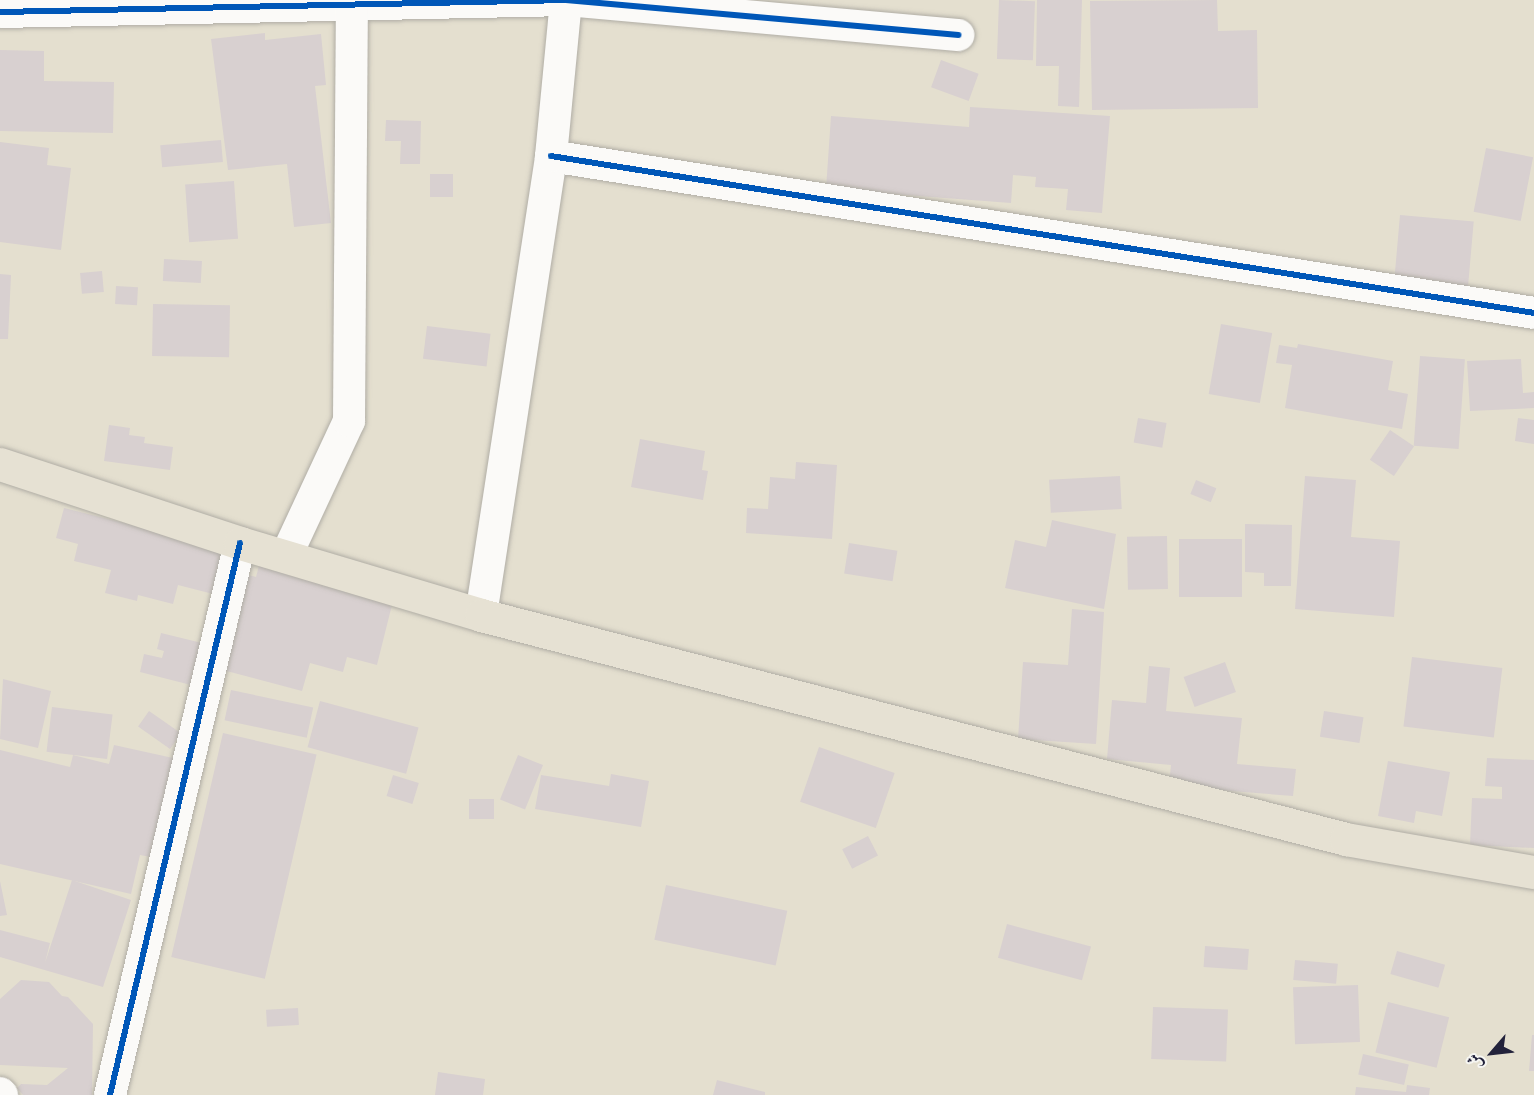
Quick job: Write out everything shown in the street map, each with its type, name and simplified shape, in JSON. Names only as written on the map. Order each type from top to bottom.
[{"type":"main road","points":[[0,464],[240,543],[482,615],[1346,839],[1534,872]]},
{"type":"street","points":[[482,615],[551,156],[566,0]]},
{"type":"street","points":[[0,12],[566,0],[957,35]]},
{"type":"street","points":[[286,556],[349,421],[352,5]]},
{"type":"street","points":[[551,156],[1534,313]]},
{"type":"street","points":[[110,1095],[240,543]]},
{"type":"building","points":[[999,0],[1035,1],[1033,60],[997,59]]},
{"type":"building","points":[[1037,0],[1082,0],[1079,107],[1058,106],[1059,66],[1036,66]]},
{"type":"building","points":[[1217,0],[1218,31],[1257,30],[1258,108],[1092,110],[1090,1]]},
{"type":"building","points":[[265,33],[265,40],[321,34],[326,85],[315,86],[331,223],[294,227],[287,164],[228,170],[211,39]]},
{"type":"building","points":[[0,50],[44,51],[44,81],[114,82],[113,133],[0,131]]},
{"type":"building","points":[[941,60],[979,74],[969,101],[931,87]]},
{"type":"building","points":[[970,107],[1110,116],[1102,213],[1066,210],[1068,189],[1035,187],[1036,177],[1013,175],[1011,203],[826,189],[831,116],[969,127]]},
{"type":"building","points":[[386,120],[421,121],[420,164],[400,164],[401,141],[385,141]]},
{"type":"building","points":[[221,140],[223,162],[162,167],[160,145]]},
{"type":"building","points":[[0,142],[49,148],[47,165],[71,168],[61,250],[0,242]]},
{"type":"building","points":[[1486,148],[1533,157],[1521,221],[1474,212]]},
{"type":"building","points":[[430,174],[453,174],[453,197],[430,197]]},
{"type":"building","points":[[234,181],[238,239],[189,242],[185,184]]},
{"type":"building","points":[[1400,215],[1474,221],[1468,286],[1394,280]]},
{"type":"building","points":[[164,259],[202,261],[201,283],[163,281]]},
{"type":"building","points":[[102,271],[104,292],[82,294],[80,273]]},
{"type":"building","points":[[0,274],[11,275],[8,339],[0,339]]},
{"type":"building","points":[[116,286],[138,287],[137,305],[115,304]]},
{"type":"building","points":[[153,304],[230,305],[229,357],[152,356]]},
{"type":"building","points":[[1221,324],[1272,333],[1260,403],[1209,394]]},
{"type":"building","points":[[427,326],[491,334],[487,367],[423,359]]},
{"type":"building","points":[[1298,344],[1393,361],[1388,390],[1408,394],[1402,429],[1285,408],[1292,365],[1276,363],[1279,345],[1297,348]]},
{"type":"building","points":[[1420,356],[1465,359],[1459,449],[1414,446]]},
{"type":"building","points":[[1521,359],[1523,393],[1534,392],[1534,408],[1470,411],[1467,361]]},
{"type":"building","points":[[1138,418],[1167,423],[1162,448],[1134,443]]},
{"type":"building","points":[[1518,418],[1534,420],[1534,444],[1515,441]]},
{"type":"building","points":[[109,425],[130,428],[129,435],[145,437],[144,443],[173,447],[170,470],[104,461]]},
{"type":"building","points":[[1390,430],[1414,446],[1394,476],[1370,460]]},
{"type":"building","points":[[640,439],[705,451],[702,470],[708,471],[703,500],[631,487]]},
{"type":"building","points":[[796,462],[837,465],[832,539],[746,533],[747,508],[768,509],[770,477],[795,479]]},
{"type":"building","points":[[1120,476],[1122,509],[1051,513],[1049,480]]},
{"type":"building","points":[[1305,476],[1356,480],[1351,537],[1400,541],[1394,617],[1295,609]]},
{"type":"building","points":[[1196,480],[1216,488],[1211,502],[1190,494]]},
{"type":"building","points":[[64,508],[229,549],[217,595],[178,585],[173,604],[138,595],[137,601],[105,593],[111,570],[74,561],[78,544],[56,538]]},
{"type":"building","points":[[1052,520],[1116,534],[1104,609],[1005,588],[1015,540],[1046,547]]},
{"type":"building","points":[[1245,524],[1292,525],[1291,586],[1264,586],[1264,573],[1245,572]]},
{"type":"building","points":[[1167,536],[1168,589],[1128,590],[1127,537]]},
{"type":"building","points":[[1179,539],[1242,539],[1242,597],[1179,597]]},
{"type":"building","points":[[849,543],[897,551],[893,581],[844,574]]},
{"type":"building","points":[[261,558],[395,593],[377,665],[347,657],[343,672],[310,663],[302,691],[219,669],[244,574],[256,577]]},
{"type":"building","points":[[1072,609],[1104,612],[1096,744],[1018,739],[1023,662],[1068,665]]},
{"type":"building","points":[[161,633],[202,643],[191,685],[140,672],[144,654],[162,658],[164,651],[157,649]]},
{"type":"building","points":[[1412,657],[1502,668],[1494,738],[1403,726]]},
{"type":"building","points":[[1225,662],[1236,692],[1195,707],[1184,677]]},
{"type":"building","points":[[1149,666],[1170,668],[1166,711],[1242,718],[1237,764],[1296,769],[1293,796],[1169,786],[1171,765],[1107,759],[1112,700],[1146,703]]},
{"type":"building","points":[[3,679],[51,691],[38,748],[0,739]]},
{"type":"building","points":[[231,690],[313,707],[307,738],[225,720]]},
{"type":"building","points":[[320,701],[419,727],[406,774],[308,747]]},
{"type":"building","points":[[52,707],[113,714],[107,759],[47,752]]},
{"type":"building","points":[[149,711],[181,733],[170,749],[138,727]]},
{"type":"building","points":[[1324,711],[1364,717],[1359,743],[1320,737]]},
{"type":"building","points":[[223,733],[317,755],[265,979],[171,957]]},
{"type":"building","points":[[114,745],[173,758],[151,857],[140,855],[131,894],[0,864],[0,750],[70,767],[73,755],[109,764]]},
{"type":"building","points":[[819,747],[895,773],[876,828],[800,802]]},
{"type":"building","points":[[518,755],[543,765],[525,810],[500,800]]},
{"type":"building","points":[[1487,758],[1534,760],[1534,848],[1470,845],[1472,798],[1502,799],[1502,787],[1485,786]]},
{"type":"building","points":[[1388,761],[1450,772],[1442,816],[1416,811],[1414,823],[1378,816]]},
{"type":"building","points":[[611,774],[649,781],[641,827],[535,809],[541,775],[609,786]]},
{"type":"building","points":[[393,775],[419,783],[412,804],[387,796]]},
{"type":"building","points":[[469,799],[494,799],[494,819],[469,819]]},
{"type":"building","points":[[868,836],[878,856],[852,869],[842,849]]},
{"type":"building","points":[[72,880],[131,900],[103,987],[0,957],[0,930],[50,943],[45,963]]},
{"type":"building","points":[[0,881],[7,915],[0,916]]},
{"type":"building","points":[[666,885],[787,911],[776,966],[654,940]]},
{"type":"building","points":[[1007,924],[1091,947],[1082,980],[998,958]]},
{"type":"building","points":[[1205,946],[1249,949],[1247,970],[1204,967]]},
{"type":"building","points":[[1397,951],[1445,965],[1438,988],[1390,974]]},
{"type":"building","points":[[1295,960],[1338,964],[1336,984],[1293,980]]},
{"type":"building","points":[[21,980],[49,982],[62,996],[68,997],[93,1024],[92,1095],[23,1095],[17,1088],[21,1084],[47,1085],[68,1068],[0,1065],[0,999]]},
{"type":"building","points":[[1358,985],[1360,1042],[1295,1044],[1293,987]]},
{"type":"building","points":[[1388,1002],[1449,1017],[1437,1068],[1375,1052]]},
{"type":"building","points":[[1153,1007],[1228,1010],[1226,1062],[1151,1059]]},
{"type":"building","points":[[298,1008],[299,1025],[267,1027],[266,1010]]},
{"type":"building","points":[[1532,1035],[1534,1035],[1534,1071],[1529,1071]]},
{"type":"building","points":[[1363,1054],[1409,1065],[1404,1085],[1358,1074]]},
{"type":"building","points":[[438,1072],[485,1079],[483,1095],[435,1095]]},
{"type":"building","points":[[717,1080],[765,1092],[765,1095],[713,1095]]},
{"type":"building","points":[[1407,1085],[1430,1088],[1429,1095],[1355,1095],[1356,1087],[1406,1092]]},
{"type":"cycle path","points":[[0,12],[566,0],[958,35]]},
{"type":"cycle path","points":[[551,156],[1534,313]]},
{"type":"cycle path","points":[[110,1095],[240,543]]}]
